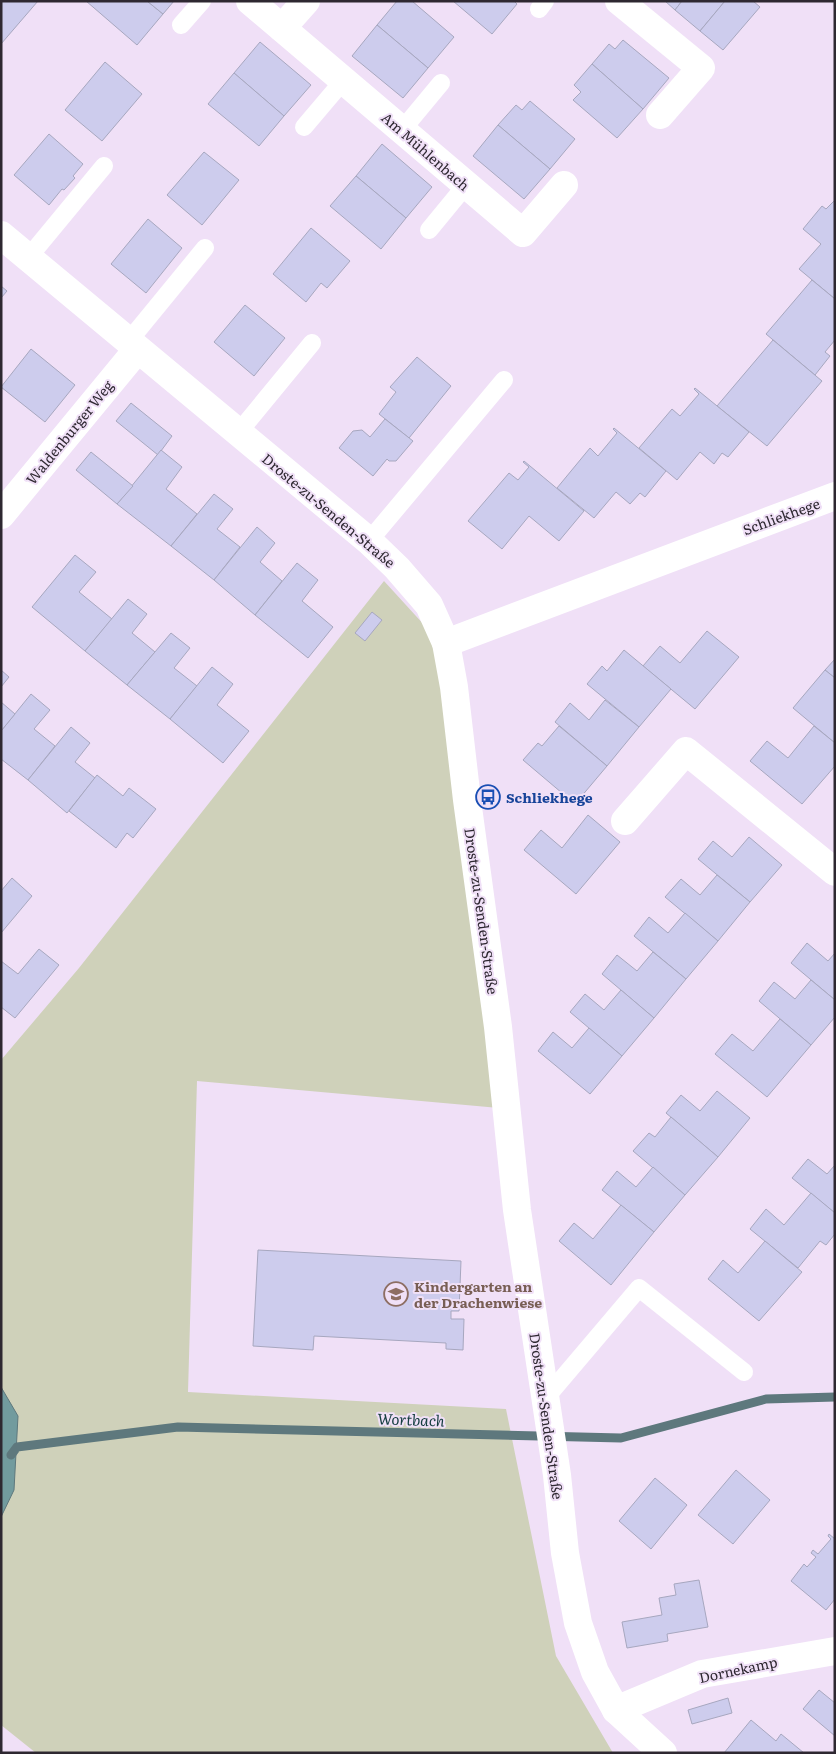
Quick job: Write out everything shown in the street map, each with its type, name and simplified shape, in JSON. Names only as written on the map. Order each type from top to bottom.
[{"type":"street","name":"Am Mühlenbach","points":[[250,1],[523,233],[564,186]]},
{"type":"street","points":[[282,28],[306,1]]},
{"type":"street","points":[[619,1],[701,68],[660,115]]},
{"type":"street","name":"Droste-zu-Senden-Straße","points":[[1,235],[132,346],[369,541],[397,568],[429,606],[446,643],[454,687],[468,808],[498,1027],[517,1210],[557,1475],[565,1553],[578,1623],[595,1672],[616,1710],[663,1753]]},
{"type":"street","name":"Waldenburger Weg","points":[[1,515],[132,346]]},
{"type":"street","name":"Schliekhege","points":[[446,643],[835,496]]},
{"type":"street","points":[[625,821],[686,751],[835,872]]},
{"type":"street","name":"Dornekamp","points":[[616,1710],[702,1674],[835,1651]]},
{"type":"lane","points":[[181,26],[202,1]]},
{"type":"lane","points":[[304,127],[344,81]]},
{"type":"lane","points":[[402,130],[441,82]]},
{"type":"lane","points":[[28,258],[104,166]]},
{"type":"lane","points":[[429,230],[466,185]]},
{"type":"lane","points":[[132,346],[205,248]]},
{"type":"lane","points":[[238,433],[312,343]]},
{"type":"lane","points":[[369,541],[504,380]]},
{"type":"lane","points":[[546,1409],[639,1288],[744,1372]]},
{"type":"shaded area","points":[[384,581],[437,639],[499,1108],[197,1081],[188,1392],[506,1409],[556,1656],[613,1753],[36,1753],[1,1725],[1,1060],[79,968]]},
{"type":"shaded area","points":[[1,1387],[18,1416],[14,1490],[1,1517]]},
{"type":"building","points":[[1,1],[38,1],[1,44]]},
{"type":"building","points":[[86,1],[147,1],[163,14],[137,45]]},
{"type":"building","points":[[147,1],[174,1],[163,14]]},
{"type":"building","points":[[397,1],[412,1],[454,37],[428,68],[377,25]]},
{"type":"building","points":[[453,1],[514,1],[517,4],[492,34]]},
{"type":"building","points":[[665,1],[682,1],[675,10]]},
{"type":"building","points":[[682,1],[725,1],[700,31],[675,10]]},
{"type":"building","points":[[725,1],[753,1],[760,7],[723,50],[700,31]]},
{"type":"building","points":[[377,25],[428,68],[403,98],[352,56]]},
{"type":"building","points":[[623,40],[669,78],[643,109],[592,64],[609,44],[615,49]]},
{"type":"building","points":[[260,42],[311,85],[284,116],[234,73]]},
{"type":"building","points":[[105,62],[142,94],[102,141],[65,110]]},
{"type":"building","points":[[592,64],[643,109],[617,138],[573,100],[581,92],[574,85]]},
{"type":"building","points":[[234,73],[284,116],[259,146],[208,104]]},
{"type":"building","points":[[530,101],[575,139],[550,169],[498,125],[516,105],[522,110]]},
{"type":"building","points":[[498,125],[550,169],[524,199],[473,156]]},
{"type":"building","points":[[49,134],[83,164],[73,176],[75,178],[64,190],[62,189],[49,205],[14,175]]},
{"type":"building","points":[[382,144],[432,187],[406,218],[356,176]]},
{"type":"building","points":[[204,152],[239,180],[202,225],[167,195]]},
{"type":"building","points":[[356,176],[406,218],[381,249],[330,206]]},
{"type":"building","points":[[835,200],[835,299],[799,269],[821,244],[803,229],[822,206],[826,209]]},
{"type":"building","points":[[148,219],[182,248],[146,293],[111,264]]},
{"type":"building","points":[[311,228],[350,261],[327,288],[321,283],[306,302],[273,274]]},
{"type":"building","points":[[812,280],[835,299],[835,340],[825,352],[830,356],[815,375],[766,334]]},
{"type":"building","points":[[1,286],[7,291],[1,298]]},
{"type":"building","points":[[245,305],[285,338],[254,376],[214,342]]},
{"type":"building","points":[[773,340],[822,381],[767,446],[717,406]]},
{"type":"building","points":[[31,349],[75,385],[45,422],[1,387]]},
{"type":"building","points":[[417,357],[451,386],[409,438],[379,414],[396,392],[390,387]]},
{"type":"building","points":[[695,388],[749,432],[728,457],[722,453],[714,464],[700,452],[677,480],[639,448],[672,409],[680,416],[699,394]]},
{"type":"building","points":[[131,403],[172,436],[158,455],[116,421]]},
{"type":"building","points":[[385,419],[413,441],[396,461],[389,461],[387,459],[373,476],[339,448],[353,431],[362,430],[370,437]]},
{"type":"building","points":[[614,428],[666,471],[645,497],[640,493],[630,504],[616,492],[594,518],[557,488],[590,448],[598,456],[617,433]]},
{"type":"building","points":[[161,450],[182,467],[166,489],[197,514],[171,546],[117,504]]},
{"type":"building","points":[[91,452],[133,486],[117,504],[76,470]]},
{"type":"building","points":[[524,461],[584,511],[559,541],[529,516],[502,549],[468,521],[509,473],[518,480],[529,467]]},
{"type":"building","points":[[214,494],[233,509],[217,529],[240,547],[214,580],[171,546]]},
{"type":"building","points":[[257,527],[275,543],[260,562],[282,581],[255,615],[214,580]]},
{"type":"building","points":[[75,555],[96,572],[79,592],[112,619],[85,651],[32,607]]},
{"type":"building","points":[[297,563],[318,580],[302,601],[333,627],[308,658],[255,615]]},
{"type":"building","points":[[128,599],[147,614],[132,633],[155,652],[127,685],[85,651]]},
{"type":"building","points":[[372,612],[382,620],[365,641],[355,633]]},
{"type":"building","points":[[707,631],[739,657],[695,709],[643,666],[660,646],[680,663]]},
{"type":"building","points":[[171,633],[190,648],[174,668],[197,686],[170,719],[127,685]]},
{"type":"building","points":[[624,650],[671,689],[639,727],[587,684],[602,666],[607,671]]},
{"type":"building","points":[[835,659],[835,678],[825,670]]},
{"type":"building","points":[[212,667],[233,684],[217,705],[249,731],[223,763],[170,719]]},
{"type":"building","points":[[1,670],[9,677],[1,687]]},
{"type":"building","points":[[825,670],[835,678],[835,743],[793,708]]},
{"type":"building","points":[[31,694],[50,710],[34,729],[55,746],[28,780],[1,759],[1,731]]},
{"type":"building","points":[[605,700],[639,727],[607,766],[555,722],[570,703],[589,720]]},
{"type":"building","points":[[1,702],[15,714],[1,731]]},
{"type":"building","points":[[559,726],[607,766],[575,804],[523,760],[538,743],[542,746]]},
{"type":"building","points":[[814,726],[835,743],[835,766],[802,804],[750,761],[767,741],[788,758]]},
{"type":"building","points":[[71,727],[90,743],[75,762],[95,778],[67,813],[28,780]]},
{"type":"building","points":[[97,775],[123,796],[129,788],[156,809],[133,838],[127,833],[116,848],[69,811]]},
{"type":"building","points":[[588,815],[620,842],[576,894],[524,850],[541,830],[562,848]]},
{"type":"building","points":[[749,837],[782,865],[750,902],[698,859],[713,841],[732,857]]},
{"type":"building","points":[[717,875],[750,902],[718,941],[665,897],[681,879],[700,895]]},
{"type":"building","points":[[12,878],[32,896],[1,933],[1,891]]},
{"type":"building","points":[[685,913],[718,941],[686,979],[634,936],[649,917],[668,933]]},
{"type":"building","points":[[807,943],[828,961],[835,953],[835,1000],[791,963]]},
{"type":"building","points":[[39,949],[59,965],[15,1018],[1,1007],[1,961],[18,974]]},
{"type":"building","points":[[653,952],[686,979],[654,1018],[602,974],[617,955],[637,971]]},
{"type":"building","points":[[811,980],[835,1000],[835,1017],[811,1045],[759,1001],[774,982],[795,999]]},
{"type":"building","points":[[621,990],[654,1018],[622,1056],[570,1012],[585,994],[604,1010]]},
{"type":"building","points":[[780,1019],[811,1045],[767,1097],[715,1054],[732,1034],[753,1051]]},
{"type":"building","points":[[589,1028],[622,1056],[590,1094],[538,1051],[553,1032],[572,1048]]},
{"type":"building","points":[[717,1091],[750,1118],[718,1157],[666,1113],[681,1095],[700,1111]]},
{"type":"building","points":[[671,1117],[718,1157],[685,1195],[633,1151],[649,1133],[655,1137]]},
{"type":"building","points":[[808,1159],[827,1174],[835,1165],[835,1213],[792,1178]]},
{"type":"building","points":[[653,1167],[685,1195],[654,1232],[602,1190],[617,1171],[636,1187]]},
{"type":"building","points":[[811,1193],[835,1213],[835,1234],[826,1245],[820,1241],[798,1268],[750,1229],[766,1209],[784,1225]]},
{"type":"building","points":[[621,1205],[654,1232],[611,1285],[559,1241],[574,1223],[593,1239]]},
{"type":"building","points":[[765,1241],[802,1272],[759,1321],[708,1279],[723,1260],[738,1273]]},
{"type":"building","points":[[258,1250],[461,1261],[459,1311],[451,1311],[451,1319],[464,1319],[463,1350],[446,1349],[446,1343],[314,1336],[313,1350],[253,1346]]},
{"type":"building","points":[[736,1470],[770,1500],[733,1544],[698,1515]]},
{"type":"building","points":[[655,1478],[687,1505],[651,1549],[619,1521]]},
{"type":"building","points":[[829,1534],[835,1539],[835,1599],[826,1610],[791,1581],[804,1564],[807,1567],[816,1557],[811,1553],[813,1550],[818,1554],[831,1539],[828,1536]]},
{"type":"building","points":[[699,1580],[708,1627],[667,1634],[668,1641],[627,1648],[622,1622],[662,1615],[659,1598],[676,1595],[674,1584]]},
{"type":"building","points":[[819,1690],[835,1703],[835,1736],[803,1709]]},
{"type":"building","points":[[728,1698],[732,1713],[692,1724],[688,1710]]},
{"type":"building","points":[[751,1720],[776,1741],[781,1734],[804,1753],[724,1753]]},
{"type":"waterway","name":"Wortbach","points":[[11,1455],[17,1447],[178,1427],[621,1438],[766,1399],[835,1397]]},
{"type":"place","name":"Schliekhege","points":[[488,797]]},
{"type":"place","name":"Kindergarten an der Drachenwiese","points":[[396,1294]]}]
